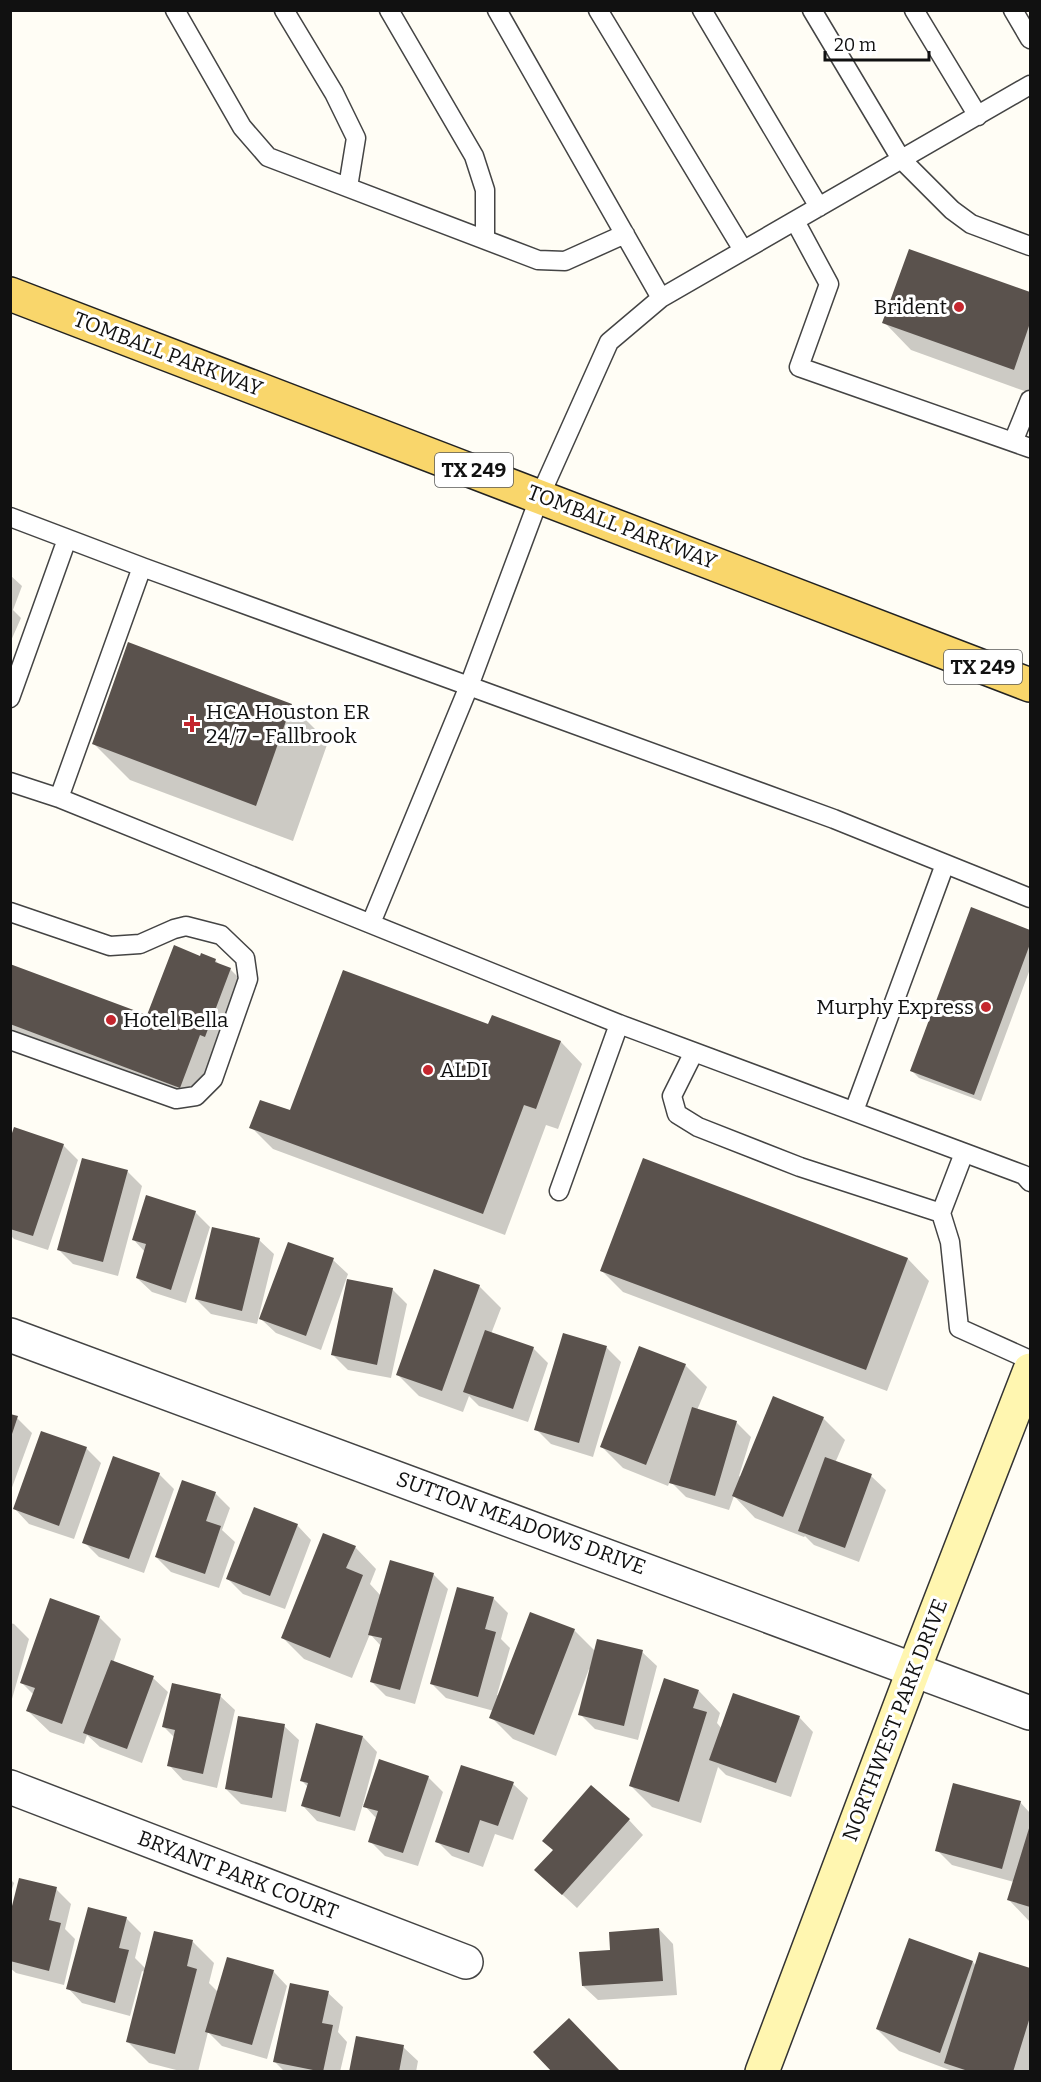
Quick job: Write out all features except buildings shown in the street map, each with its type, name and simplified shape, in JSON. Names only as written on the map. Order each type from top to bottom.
[{"type":"main road","name":"TOMBALL PARKWAY","points":[[10,294],[1030,685]]},
{"type":"street","name":"SUTTON MEADOWS DRIVE","points":[[10,1335],[1030,1713]]},
{"type":"street","name":"NORTHWEST PARK DRIVE","points":[[766,2070],[914,1669],[1030,1370]]},
{"type":"street","name":"BRYANT PARK COURT","points":[[10,1787],[466,1962]]},
{"type":"lane","points":[[175,10],[242,127],[268,157],[538,260],[565,261],[625,234]]},
{"type":"lane","points":[[284,10],[334,93],[356,138],[348,187]]},
{"type":"lane","points":[[389,10],[474,156],[485,190],[484,239]]},
{"type":"lane","points":[[497,10],[661,298]]},
{"type":"lane","points":[[598,10],[743,250]]},
{"type":"lane","points":[[702,10],[819,207]]},
{"type":"lane","points":[[812,10],[901,159],[952,210],[971,224],[1030,246]]},
{"type":"lane","points":[[914,10],[978,116]]},
{"type":"lane","points":[[1013,10],[1030,39]]},
{"type":"lane","points":[[371,923],[469,686],[540,496],[609,342],[661,298],[1030,85]]},
{"type":"lane","points":[[795,221],[829,284],[798,367],[1022,445],[1030,400]]},
{"type":"lane","points":[[10,517],[834,819],[1030,898]]},
{"type":"lane","points":[[10,698],[67,539]]},
{"type":"lane","points":[[59,798],[142,567]]},
{"type":"lane","points":[[10,782],[59,798],[619,1024],[1024,1175],[1030,1182]]},
{"type":"lane","points":[[854,1111],[945,864]]},
{"type":"lane","points":[[10,912],[110,946],[140,944],[186,926],[221,935],[245,958],[248,979],[213,1079],[196,1096],[176,1099],[10,1040]]},
{"type":"lane","points":[[559,1191],[619,1024]]},
{"type":"lane","points":[[694,1052],[672,1096],[677,1114],[698,1127],[800,1167],[941,1214]]},
{"type":"lane","points":[[964,1153],[941,1214],[950,1242],[959,1328],[1030,1360]]},
{"type":"place","name":"Brident","points":[[959,307]]},
{"type":"place","name":"HCA Houston ER 24/7 - Fallbrook","points":[[192,724]]},
{"type":"place","name":"Murphy Express","points":[[986,1007]]},
{"type":"place","name":"Hotel Bella","points":[[111,1020]]},
{"type":"place","name":"ALDI","points":[[428,1070]]}]
